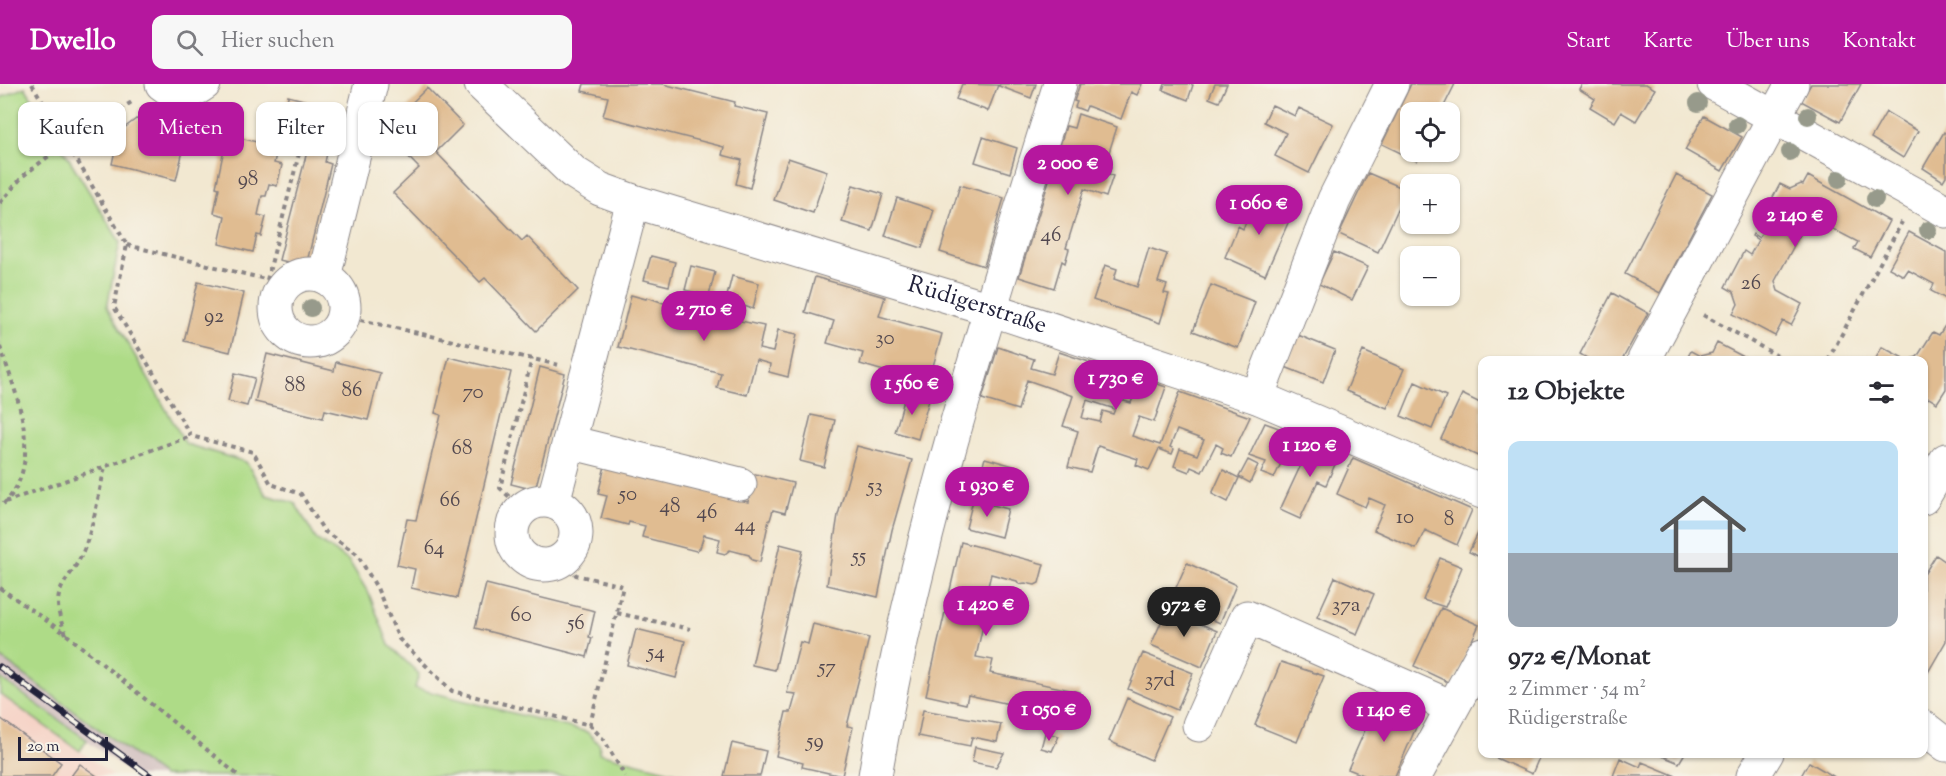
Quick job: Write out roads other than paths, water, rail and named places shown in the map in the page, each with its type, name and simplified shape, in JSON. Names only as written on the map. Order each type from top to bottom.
[{"type":"street","points":[[152,90],[184,92],[194,90],[204,84]]},
{"type":"street","points":[[324,277],[371,84]]},
{"type":"street","name":"Rüdigerstraße","points":[[481,84],[573,172],[600,189],[990,309],[1257,397],[1478,490]]},
{"type":"street","points":[[874,776],[907,614],[947,456],[1060,84]]},
{"type":"street","points":[[1257,397],[1334,200],[1392,84]]},
{"type":"street","points":[[1714,84],[1946,211]]},
{"type":"street","points":[[1646,356],[1792,84]]},
{"type":"street","points":[[553,502],[633,201]]},
{"type":"street","points":[[306,274],[324,277],[335,285],[341,294],[344,316],[339,327],[331,336],[309,343],[297,341],[280,326],[276,315],[275,303],[279,292],[276,282],[306,274]]},
{"type":"street","points":[[569,442],[740,484]]},
{"type":"street","points":[[1928,490],[1946,460]]},
{"type":"street","points":[[542,500],[553,502],[562,506],[574,522],[576,532],[571,551],[555,564],[543,566],[533,564],[516,550],[511,528],[522,509],[531,503],[542,500]]},
{"type":"street","points":[[1198,725],[1247,617],[1452,707]]},
{"type":"street","points":[[1415,776],[1478,661]]},
{"type":"street","points":[[1928,731],[1946,745]]},
{"type":"street","points":[[1753,776],[1764,758]]},
{"type":"railway","points":[[0,667],[150,776]]}]
